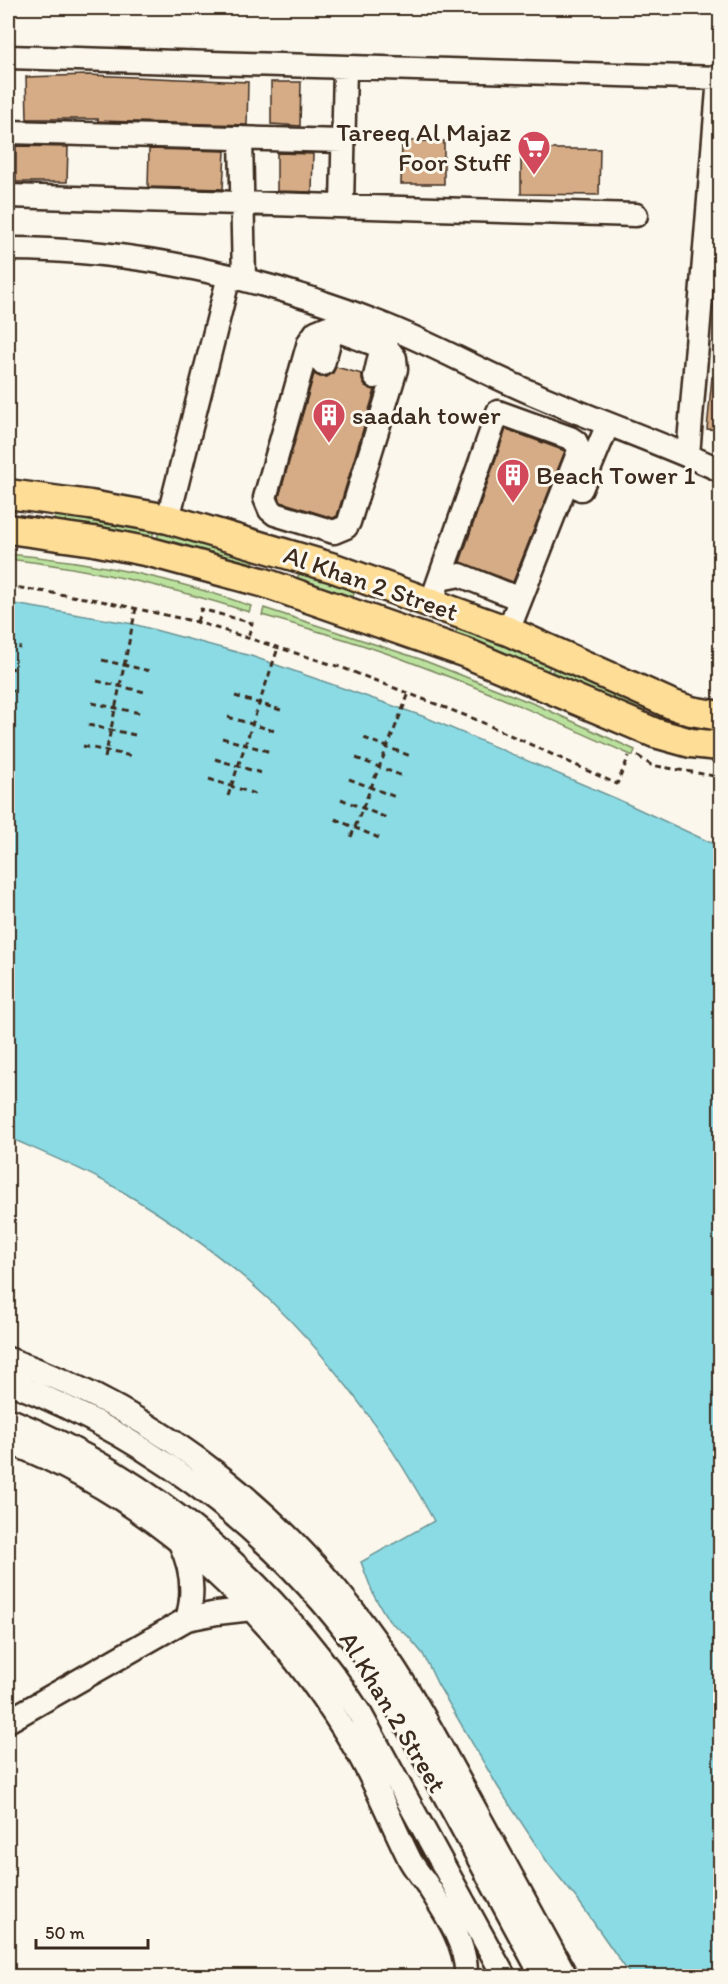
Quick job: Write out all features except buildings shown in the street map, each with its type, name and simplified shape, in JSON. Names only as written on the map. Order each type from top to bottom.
[{"type":"main road","name":"Al Khan 2 Street","points":[[8,494],[121,509],[168,519],[334,568],[435,591],[514,634],[661,700],[691,711],[720,716]]},
{"type":"main road","name":"Al Khan 2 Street","points":[[8,530],[94,541],[150,552],[266,583],[466,653],[655,733],[690,743],[720,746]]},
{"type":"street","points":[[8,57],[720,78],[688,455]]},
{"type":"street","points":[[342,206],[345,67]]},
{"type":"street","points":[[8,132],[343,141]]},
{"type":"street","points":[[168,519],[237,278],[243,203],[242,138]]},
{"type":"street","points":[[8,196],[636,215]]},
{"type":"street","points":[[8,249],[129,257],[237,278],[324,303],[381,323],[534,394],[720,470]]},
{"type":"street","points":[[323,364],[333,328]]},
{"type":"street","points":[[333,328],[382,346],[392,353],[396,369],[352,516],[346,527],[334,532],[282,517],[270,510],[266,491],[309,342],[316,332],[333,328]]},
{"type":"street","points":[[375,377],[382,346]]},
{"type":"street","points":[[435,591],[508,382]]},
{"type":"street","points":[[523,420],[534,394]]},
{"type":"street","points":[[498,412],[573,439],[579,451],[520,600],[514,634]]},
{"type":"street","points":[[514,634],[608,424]]},
{"type":"street","points":[[241,539],[262,531],[282,517]]},
{"type":"street","points":[[326,530],[334,568]]},
{"type":"street","points":[[435,591],[456,575],[464,576],[520,600]]},
{"type":"street","points":[[8,1359],[66,1383],[144,1423],[203,1462],[231,1484],[309,1556],[390,1660],[421,1712],[566,1977]]},
{"type":"street","points":[[18,1386],[66,1383]]},
{"type":"street","name":"Al Khan 2 Street","points":[[18,1386],[96,1422],[198,1486],[238,1518],[311,1590],[359,1650],[399,1712],[542,1977]]},
{"type":"street","name":"Al Khan 2 Street","points":[[8,1419],[69,1446],[130,1481],[186,1521],[229,1558],[294,1623],[343,1687],[379,1745],[504,1977]]},
{"type":"street","points":[[8,1442],[99,1487],[127,1504],[180,1542],[224,1580],[252,1609],[294,1659],[328,1705],[358,1753],[413,1865],[458,1939],[466,1958],[466,1977]]},
{"type":"street","points":[[180,1542],[188,1561],[192,1581],[187,1620]]},
{"type":"street","points":[[8,1721],[187,1620],[217,1613],[252,1609]]},
{"type":"street","points":[[354,1611],[359,1650]]},
{"type":"street","points":[[294,1659],[327,1666]]},
{"type":"street","points":[[402,1842],[439,1856]]},
{"type":"street","points":[[484,1977],[485,1942]]},
{"type":"path","points":[[8,586],[136,608],[197,622],[343,668],[477,720],[617,784],[629,756]]},
{"type":"path","points":[[105,758],[136,608]]},
{"type":"path","points":[[197,622],[201,609],[252,623],[248,638]]},
{"type":"path","points":[[226,616],[228,610]]},
{"type":"path","points":[[8,646],[21,648]]},
{"type":"path","points":[[228,796],[278,648]]},
{"type":"path","points":[[102,660],[150,671]]},
{"type":"path","points":[[8,668],[17,669]]},
{"type":"path","points":[[97,681],[145,692]]},
{"type":"path","points":[[8,690],[14,691]]},
{"type":"path","points":[[351,837],[409,693]]},
{"type":"path","points":[[235,696],[284,711]]},
{"type":"path","points":[[93,703],[140,713]]},
{"type":"path","points":[[228,717],[278,732]]},
{"type":"path","points":[[88,724],[135,735]]},
{"type":"path","points":[[222,738],[271,752]]},
{"type":"path","points":[[364,738],[413,757]]},
{"type":"path","points":[[83,746],[130,756]]},
{"type":"path","points":[[638,756],[651,765],[720,777]]},
{"type":"path","points":[[356,758],[405,777]]},
{"type":"path","points":[[215,759],[264,774]]},
{"type":"path","points":[[209,779],[258,795]]},
{"type":"path","points":[[349,779],[398,798]]},
{"type":"path","points":[[341,800],[389,819]]},
{"type":"path","points":[[335,819],[381,839]]},
{"type":"green space","points":[[55,513],[154,530],[152,539],[55,521]]},
{"type":"green space","points":[[159,531],[255,557],[252,566],[157,539]]},
{"type":"green space","points":[[8,554],[70,561],[131,572],[192,587],[251,606],[249,612],[190,594],[130,580],[8,559]]},
{"type":"green space","points":[[300,571],[355,589],[353,597],[297,579]]},
{"type":"green space","points":[[264,608],[420,659],[537,705],[635,750],[633,756],[445,675],[360,644],[262,615]]},
{"type":"green space","points":[[458,626],[551,664],[548,671],[455,634]]},
{"type":"green space","points":[[555,666],[647,706],[644,713],[552,672]]},
{"type":"water","points":[[8,603],[133,624],[251,656],[425,717],[617,799],[720,847],[720,1976],[631,1976],[580,1903],[548,1863],[498,1787],[438,1685],[423,1654],[408,1636],[389,1621],[374,1596],[361,1562],[434,1521],[386,1441],[310,1341],[251,1283],[189,1234],[109,1184],[8,1137]]},
{"type":"place","name":"Tareeq Al Majaz Foor Stuff","points":[[534,176]]},
{"type":"place","name":"saadah tower","points":[[329,444]]},
{"type":"place","name":"Beach Tower 1","points":[[513,504]]}]
